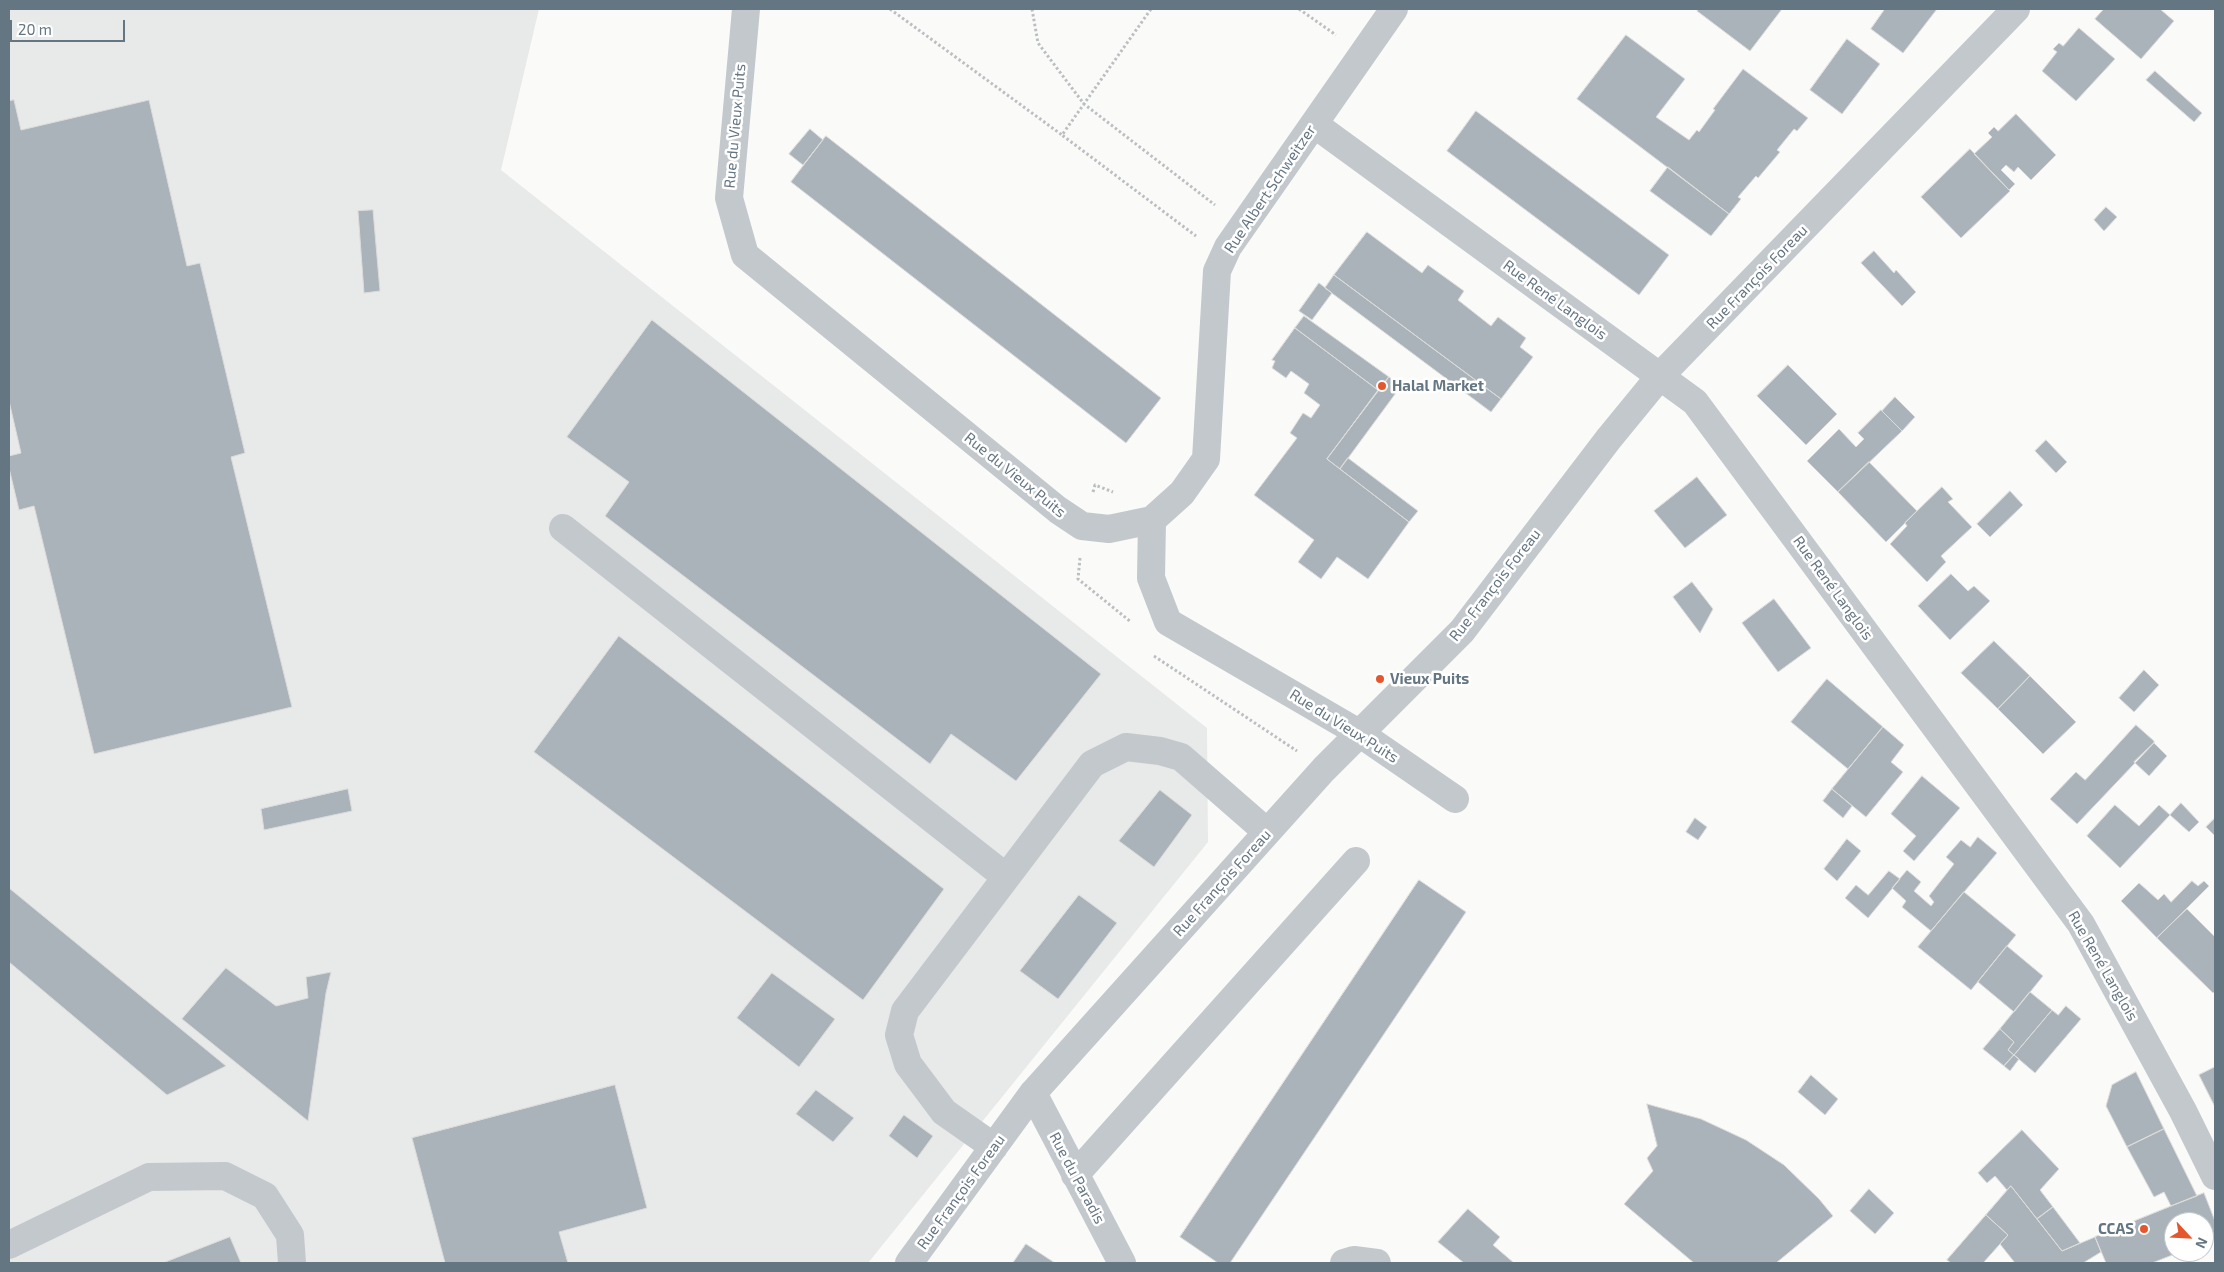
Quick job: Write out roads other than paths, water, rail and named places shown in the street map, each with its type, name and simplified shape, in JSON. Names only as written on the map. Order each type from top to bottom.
[{"type":"street","name":"Rue du Vieux Puits","points":[[746,9],[729,198],[745,255],[1058,510],[1082,526],[1109,529],[1152,520],[1151,578],[1168,622],[1359,733],[1455,799]]},
{"type":"street","name":"Rue Albert Schweitzer","points":[[1152,520],[1182,493],[1206,460],[1217,271],[1228,247],[1394,9]]},
{"type":"street","name":"Rue François Foreau","points":[[909,1263],[1033,1093],[1267,832],[1359,733],[1462,631],[1610,437],[1660,376],[2016,9]]},
{"type":"street","name":"Rue René Langlois","points":[[1314,124],[1695,402],[2081,924],[2184,1111],[2215,1176]]},
{"type":"street","points":[[563,528],[1006,877]]},
{"type":"street","points":[[994,1147],[944,1112],[908,1064],[899,1035],[905,1011],[1092,764],[1126,747],[1160,751],[1181,757],[1267,832]]},
{"type":"street","points":[[1075,1175],[1356,861]]},
{"type":"street","name":"Rue du Paradis","points":[[1033,1093],[1122,1263]]},
{"type":"street","points":[[9,1245],[149,1177],[225,1176],[265,1196],[290,1235],[292,1263]]},
{"type":"street","points":[[1344,1263],[1354,1260],[1377,1263]]},
{"type":"place","name":"Halal Market","points":[[1382,386]]},
{"type":"place","name":"Vieux Puits","points":[[1380,679]]},
{"type":"place","name":"CCAS","points":[[2144,1229]]}]
